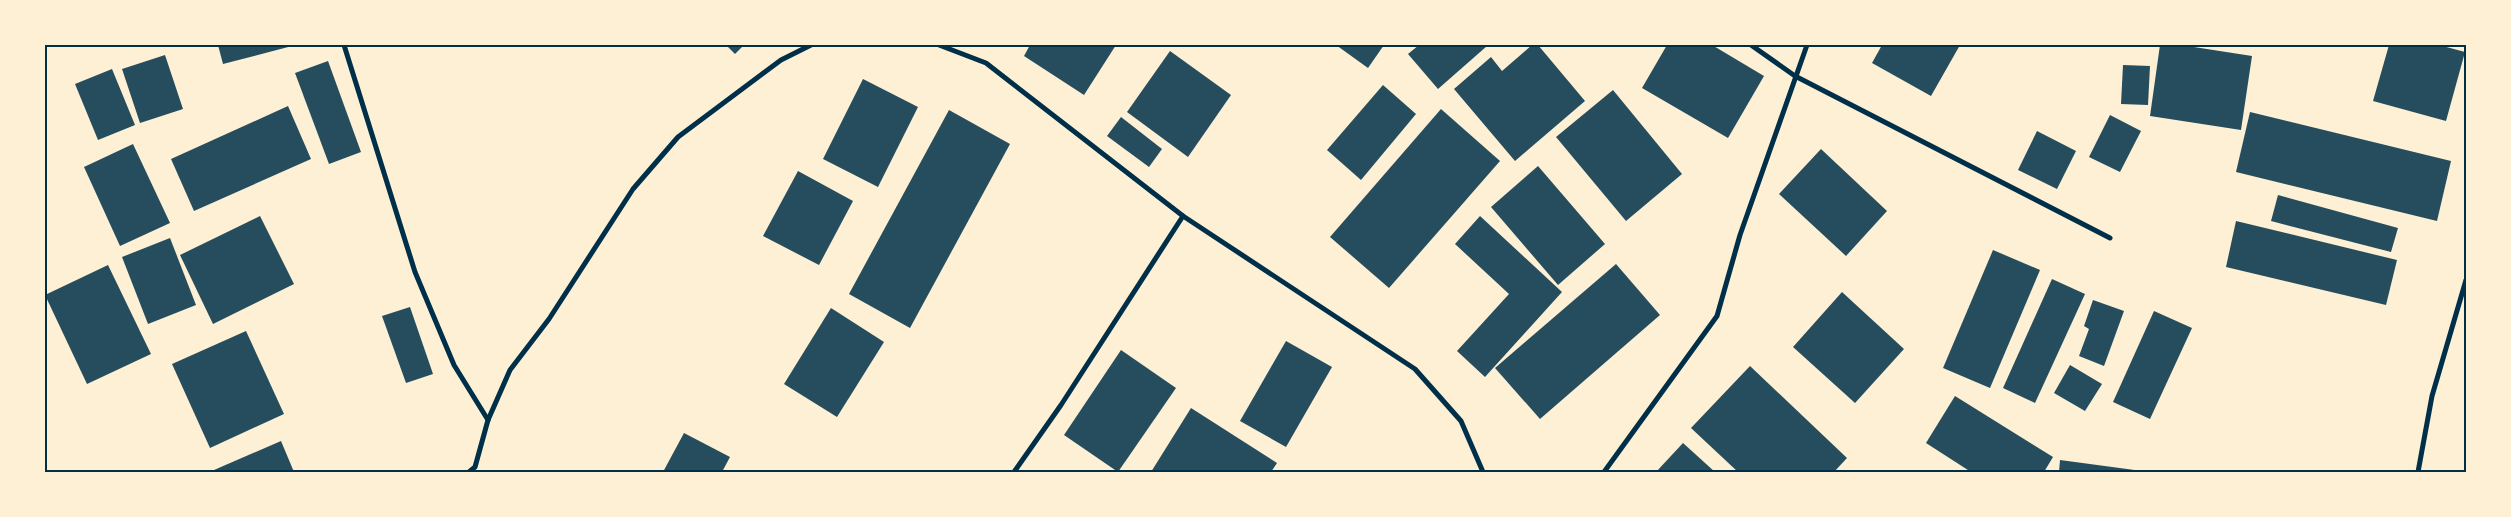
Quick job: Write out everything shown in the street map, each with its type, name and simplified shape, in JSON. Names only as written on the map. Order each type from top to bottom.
[{"type":"street","points":[[344,45],[415,272],[454,365],[488,420]]},
{"type":"street","points":[[469,472],[475,467],[488,420],[510,370],[548,319],[633,189],[678,136],[781,60],[811,45]]},
{"type":"street","points":[[938,45],[986,63],[1183,216],[1415,369],[1461,421],[1483,472]]},
{"type":"street","points":[[1752,45],[1795,76],[2110,238]]},
{"type":"street","points":[[1604,472],[1717,316],[1740,235],[1807,45]]},
{"type":"street","points":[[1014,472],[1061,405],[1183,216]]},
{"type":"street","points":[[2418,472],[2432,396],[2466,280]]},
{"type":"building","points":[[218,45],[292,45],[292,46],[223,64]]},
{"type":"building","points":[[726,45],[744,45],[735,54]]},
{"type":"building","points":[[1030,45],[1116,45],[1084,95],[1024,56]]},
{"type":"building","points":[[1336,45],[1384,45],[1368,68]]},
{"type":"building","points":[[1419,45],[1487,46],[1438,89],[1408,54]]},
{"type":"building","points":[[1532,45],[1538,45],[1585,101],[1515,161],[1454,89],[1491,57],[1502,71]]},
{"type":"building","points":[[1667,45],[1712,45],[1764,76],[1728,138],[1642,88]]},
{"type":"building","points":[[1882,45],[1960,45],[1931,96],[1872,63]]},
{"type":"building","points":[[2160,45],[2181,45],[2252,56],[2241,130],[2150,116]]},
{"type":"building","points":[[2389,45],[2439,45],[2465,52],[2446,121],[2373,101]]},
{"type":"building","points":[[1170,51],[1231,95],[1188,157],[1127,112]]},
{"type":"building","points":[[165,55],[183,109],[140,123],[122,69]]},
{"type":"building","points":[[328,61],[361,152],[329,164],[295,73]]},
{"type":"building","points":[[2123,65],[2150,66],[2148,105],[2121,104]]},
{"type":"building","points":[[112,69],[135,125],[98,140],[75,84]]},
{"type":"building","points":[[863,79],[918,107],[878,187],[823,159]]},
{"type":"building","points":[[1383,85],[1416,114],[1361,180],[1327,150]]},
{"type":"building","points":[[1613,90],[1682,174],[1626,221],[1556,137]]},
{"type":"building","points":[[288,106],[311,159],[194,211],[171,159]]},
{"type":"building","points":[[1441,109],[1500,161],[1389,288],[1330,237]]},
{"type":"building","points":[[949,110],[1010,144],[910,328],[849,294]]},
{"type":"building","points":[[2250,112],[2451,161],[2437,221],[2236,172]]},
{"type":"building","points":[[2110,115],[2141,131],[2120,172],[2089,157]]},
{"type":"building","points":[[1121,117],[1162,149],[1149,167],[1107,136]]},
{"type":"building","points":[[2037,131],[2076,151],[2057,189],[2018,170]]},
{"type":"building","points":[[133,144],[170,223],[120,246],[84,167]]},
{"type":"building","points":[[1821,149],[1887,211],[1846,256],[1779,194]]},
{"type":"building","points":[[1538,166],[1605,244],[1558,285],[1491,207]]},
{"type":"building","points":[[798,171],[853,201],[819,265],[763,236]]},
{"type":"building","points":[[2278,195],[2398,228],[2391,252],[2271,221]]},
{"type":"building","points":[[260,216],[294,284],[213,324],[180,255]]},
{"type":"building","points":[[1480,216],[1562,292],[1485,377],[1457,351],[1509,294],[1455,244]]},
{"type":"building","points":[[2236,221],[2397,260],[2386,305],[2226,267]]},
{"type":"building","points":[[170,238],[196,305],[148,324],[122,257]]},
{"type":"building","points":[[1993,250],[2040,270],[1990,388],[1943,368]]},
{"type":"building","points":[[1616,264],[1660,315],[1540,419],[1495,368]]},
{"type":"building","points":[[108,265],[151,354],[87,384],[45,295]]},
{"type":"building","points":[[2052,279],[2085,294],[2035,403],[2003,388]]},
{"type":"building","points":[[1842,292],[1904,349],[1855,403],[1793,347]]},
{"type":"building","points":[[2093,300],[2124,311],[2104,366],[2079,356],[2089,329],[2084,326]]},
{"type":"building","points":[[410,307],[433,374],[406,383],[382,316]]},
{"type":"building","points":[[831,308],[884,342],[837,417],[784,384]]},
{"type":"building","points":[[2154,311],[2192,328],[2150,419],[2113,402]]},
{"type":"building","points":[[246,331],[284,414],[210,448],[172,364]]},
{"type":"building","points":[[1286,341],[1332,367],[1286,447],[1240,421]]},
{"type":"building","points":[[1121,350],[1176,388],[1118,472],[1064,435]]},
{"type":"building","points":[[2070,365],[2102,384],[2085,411],[2054,393]]},
{"type":"building","points":[[1750,366],[1847,458],[1834,472],[1738,472],[1691,428]]},
{"type":"building","points":[[1955,396],[2053,457],[2044,472],[1971,472],[1926,443]]},
{"type":"building","points":[[1191,408],[1277,463],[1271,472],[1151,472]]},
{"type":"building","points":[[684,433],[730,457],[722,472],[663,472]]},
{"type":"building","points":[[281,441],[294,472],[215,472],[214,470]]},
{"type":"building","points":[[1683,443],[1715,472],[1656,472]]},
{"type":"building","points":[[2060,460],[2142,471],[2142,472],[2059,472]]}]
